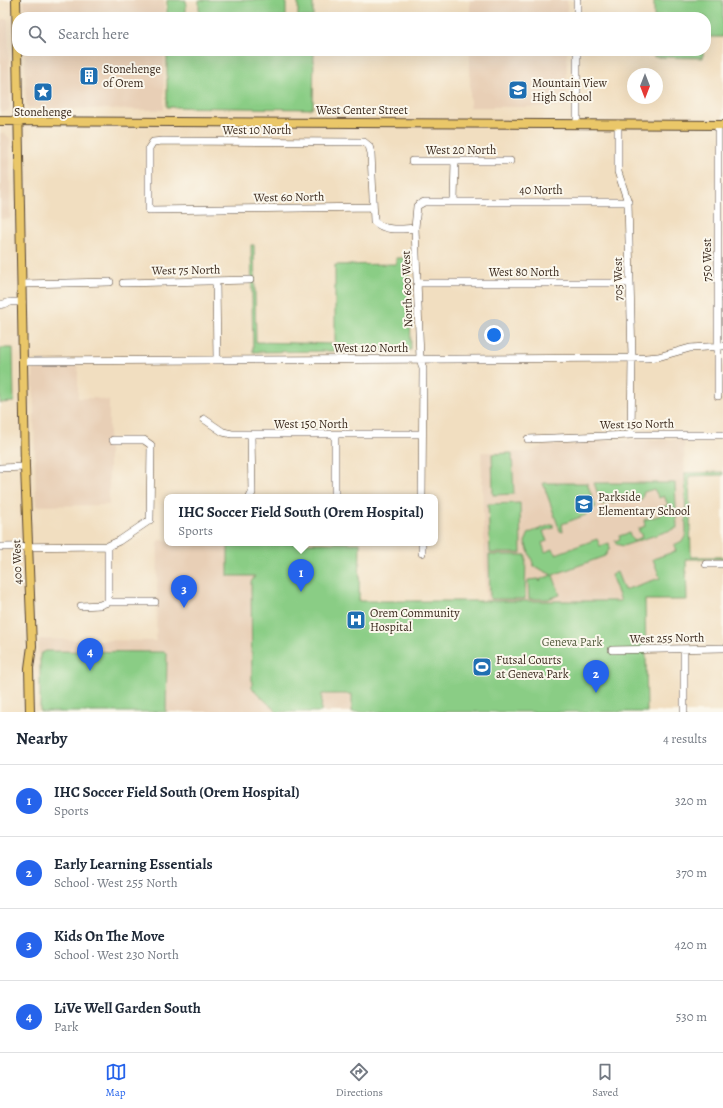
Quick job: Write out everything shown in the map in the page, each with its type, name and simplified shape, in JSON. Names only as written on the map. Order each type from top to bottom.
[{"type":"main road","name":"400 West","points":[[16,0],[16,12]]},
{"type":"main road","name":"400 West","points":[[17,56],[25,468],[32,646],[29,668],[30,712]]},
{"type":"main road","name":"West Center Street","points":[[0,121],[720,125]]},
{"type":"street","points":[[577,12],[578,0]]},
{"type":"street","points":[[577,56],[577,124]]},
{"type":"street","name":"705 West","points":[[618,124],[618,172],[628,202],[632,358],[632,435]]},
{"type":"street","name":"750 West","points":[[718,396],[720,346],[720,125]]},
{"type":"street","name":"West 10 North","points":[[149,210],[148,152],[150,144],[157,141],[364,142],[369,146],[371,153],[373,208]]},
{"type":"street","name":"West 20 North","points":[[412,161],[510,161]]},
{"type":"street","points":[[454,201],[455,161]]},
{"type":"street","name":"40 North","points":[[454,201],[628,202]]},
{"type":"street","name":"North 600 West","points":[[422,494],[422,369],[420,358],[415,228],[417,206],[424,202],[454,201]]},
{"type":"street","points":[[373,208],[374,220],[380,227],[388,229],[415,228]]},
{"type":"street","name":"West 60 North","points":[[149,210],[373,208]]},
{"type":"street","name":"West 75 North","points":[[123,283],[250,280]]},
{"type":"street","points":[[216,281],[217,360]]},
{"type":"street","points":[[22,284],[110,282]]},
{"type":"street","name":"West 80 North","points":[[418,283],[629,283]]},
{"type":"street","points":[[0,305],[11,302],[22,302]]},
{"type":"street","name":"West 120 North","points":[[23,361],[632,358],[658,357],[690,348],[720,346]]},
{"type":"street","name":"West 150 North","points":[[204,419],[223,432],[251,434],[422,434]]},
{"type":"street","points":[[251,434],[252,494]]},
{"type":"street","points":[[335,435],[335,494]]},
{"type":"street","name":"West 150 North","points":[[528,439],[632,435],[723,435]]},
{"type":"street","points":[[0,547],[108,546],[119,541],[150,520],[152,448],[148,442],[144,440],[113,440]]},
{"type":"street","points":[[0,468],[25,468]]},
{"type":"street","points":[[108,546],[108,602]]},
{"type":"street","points":[[422,546],[422,553]]},
{"type":"street","points":[[706,564],[723,564]]},
{"type":"street","points":[[81,606],[100,605],[108,602],[155,602]]},
{"type":"street","name":"West 255 North","points":[[612,650],[723,648]]},
{"type":"street","points":[[684,649],[684,712]]},
{"type":"shaded area","points":[[24,0],[164,0],[164,12],[25,12]]},
{"type":"shaded area","points":[[470,0],[567,0],[567,12],[470,12]]},
{"type":"shaded area","points":[[0,19],[8,19],[10,106],[8,111],[5,112],[0,112]]},
{"type":"shaded area","points":[[25,56],[164,56],[164,110],[28,108],[26,105]]},
{"type":"shaded area","name":"Mountain View High School","points":[[470,56],[567,56],[566,107],[470,107]]},
{"type":"shaded area","points":[[0,133],[5,133],[10,139],[10,219],[0,219]]},
{"type":"shaded area","points":[[78,366],[78,398],[95,398],[109,401],[109,505],[36,506],[33,370],[34,368]]},
{"type":"shaded area","name":"Parkside Elementary School","points":[[684,439],[687,600],[486,602],[481,452],[529,452],[545,445],[573,445],[582,441]]},
{"type":"shaded area","name":"Orem Community Hospital","points":[[158,540],[164,540],[164,546],[360,546],[358,601],[461,602],[462,712],[42,712],[42,655],[38,653],[39,639],[156,641]]},
{"type":"green space","points":[[167,0],[186,0],[186,12],[167,12]]},
{"type":"green space","points":[[199,0],[286,0],[286,12],[199,12]]},
{"type":"green space","points":[[298,0],[313,0],[313,12],[298,12]]},
{"type":"green space","points":[[654,0],[723,0],[723,37],[711,37],[711,12],[654,12]]},
{"type":"green space","points":[[167,56],[314,56],[313,107],[310,109],[167,107]]},
{"type":"green space","points":[[703,56],[703,58],[654,57]]},
{"type":"green space","points":[[251,245],[254,245],[256,342],[335,344],[335,265],[396,264],[396,258],[409,258],[411,350],[253,352]]},
{"type":"green space","points":[[0,348],[13,348],[14,402],[0,403]]},
{"type":"green space","points":[[512,453],[514,494],[493,495],[492,454]]},
{"type":"green space","name":"Geneva Park","points":[[723,472],[723,475],[689,476],[691,557],[723,557],[723,559],[686,559],[687,600],[645,600],[647,712],[352,712],[352,694],[322,694],[321,712],[277,712],[252,688],[251,582],[255,576],[228,576],[228,546],[360,546],[359,601],[621,601],[611,575],[617,572],[624,590],[660,578],[653,559],[676,551],[674,545],[682,541],[686,536],[685,473]]},
{"type":"green space","points":[[543,483],[587,483],[596,507],[586,511],[586,515],[562,524],[563,532],[560,531]]},
{"type":"green space","points":[[594,483],[675,483],[677,528],[623,546],[616,544],[615,541],[620,539],[619,536],[629,533],[633,541],[642,537],[638,529],[645,526],[644,520],[661,515],[659,508],[668,505],[664,496],[659,498],[654,489],[644,492],[641,501],[637,494],[612,504],[612,501],[602,505]]},
{"type":"green space","points":[[520,503],[521,553],[490,553],[488,504]]},
{"type":"green space","points":[[553,524],[553,528],[543,531],[547,541],[542,543],[545,552],[553,549],[556,554],[597,539],[600,546],[609,543],[610,548],[605,556],[553,575],[560,595],[548,599],[529,599],[528,580],[539,579],[540,582],[541,579],[552,575],[534,566],[525,542],[529,533]]},
{"type":"green space","points":[[489,555],[526,555],[525,599],[490,599]]},
{"type":"green space","points":[[46,651],[164,652],[167,655],[166,712],[40,712],[40,654]]},
{"type":"place","name":"Stonehenge of Orem","points":[[89,76]]},
{"type":"place","name":"Mountain View High School","points":[[518,90]]},
{"type":"place","name":"Stonehenge","points":[[43,92]]},
{"type":"place","name":"Parkside Elementary School","points":[[584,504]]},
{"type":"place","name":"IHC Soccer Field South (Orem Hospital)","points":[[301,592]]},
{"type":"place","name":"Kids On The Move","points":[[184,608]]},
{"type":"place","name":"Orem Community Hospital","points":[[356,620]]},
{"type":"place","name":"Futsal Courts at Geneva Park","points":[[482,667]]},
{"type":"place","name":"LiVe Well Garden South","points":[[90,671]]},
{"type":"place","name":"Early Learning Essentials","points":[[596,693]]}]
